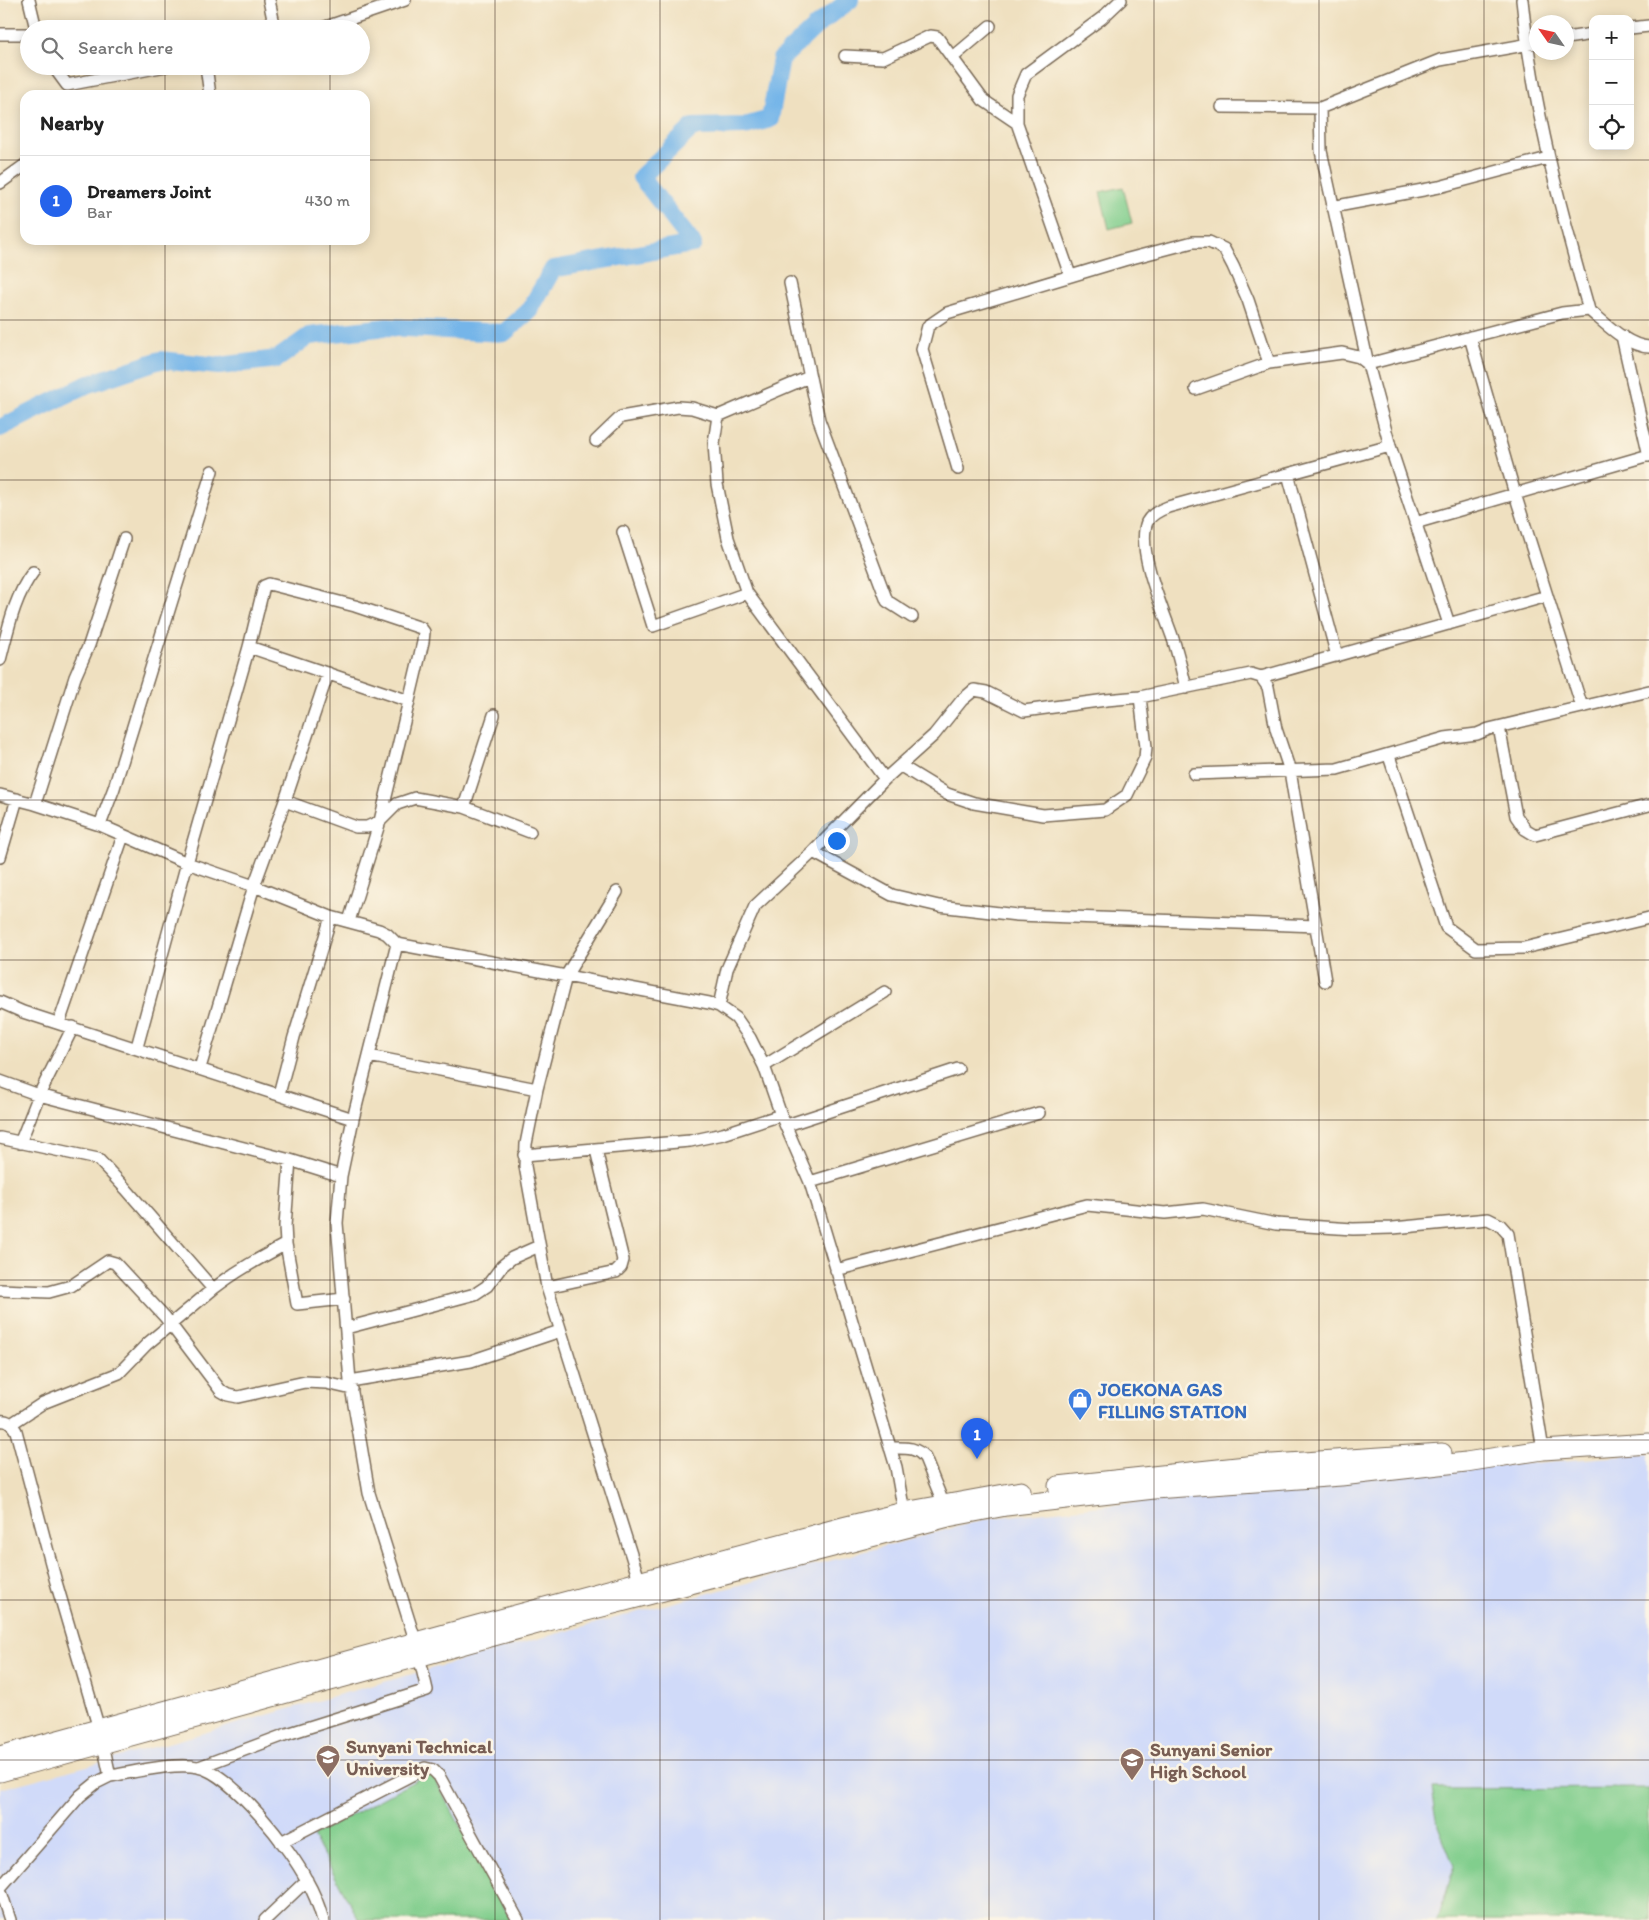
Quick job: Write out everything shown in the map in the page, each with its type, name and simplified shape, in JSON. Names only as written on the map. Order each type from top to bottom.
[{"type":"main road","points":[[418,1650],[561,1618],[994,1495],[1102,1481],[1256,1465],[1464,1451],[1543,1450],[1649,1443]]},
{"type":"main road","points":[[0,1756],[101,1736],[418,1650],[640,1582],[904,1512],[946,1510]]},
{"type":"main road","points":[[0,1772],[101,1736]]},
{"type":"street","points":[[29,0],[34,20]]},
{"type":"street","points":[[269,0],[273,20]]},
{"type":"street","points":[[1070,275],[1017,123],[1016,95],[1026,74],[1102,18],[1121,0]]},
{"type":"street","points":[[1522,0],[1529,31]]},
{"type":"street","points":[[345,20],[398,1]]},
{"type":"street","points":[[952,58],[990,26]]},
{"type":"street","points":[[1634,28],[1649,26]]},
{"type":"street","points":[[0,34],[20,34]]},
{"type":"street","points":[[1574,37],[1589,35]]},
{"type":"street","points":[[845,56],[883,58],[930,36],[937,37],[983,100],[1017,123]]},
{"type":"street","points":[[1222,107],[1320,108],[1440,60],[1529,45]]},
{"type":"street","points":[[1534,60],[1548,158],[1589,310],[1636,345],[1649,347]]},
{"type":"street","points":[[58,75],[65,90],[128,75]]},
{"type":"street","points":[[207,75],[209,90]]},
{"type":"street","points":[[1320,108],[1321,151],[1368,364],[1390,446],[1450,624]]},
{"type":"street","points":[[1332,207],[1438,187],[1548,158]]},
{"type":"street","points":[[0,183],[20,169]]},
{"type":"street","points":[[958,469],[922,349],[928,326],[947,313],[1070,275],[1193,242],[1209,242],[1224,249],[1233,266],[1248,300],[1269,363]]},
{"type":"street","points":[[790,283],[819,420],[887,602],[912,617]]},
{"type":"street","points":[[1368,364],[1562,313],[1589,310]]},
{"type":"street","points":[[1415,523],[1649,455],[1622,336]]},
{"type":"street","points":[[1470,337],[1515,494],[1582,707]]},
{"type":"street","points":[[1196,389],[1269,363],[1342,353],[1359,357],[1368,364]]},
{"type":"street","points":[[596,441],[621,417],[678,407],[692,408],[718,416],[809,377]]},
{"type":"street","points":[[718,416],[714,443],[717,484],[728,538],[746,593],[885,779]]},
{"type":"street","points":[[1186,688],[1178,654],[1161,610],[1146,555],[1145,535],[1147,522],[1153,515],[1168,507],[1390,446]]},
{"type":"street","points":[[100,825],[114,788],[212,471]]},
{"type":"street","points":[[1288,474],[1337,656]]},
{"type":"street","points":[[623,532],[653,626],[746,593]]},
{"type":"street","points":[[35,804],[75,677],[90,645],[124,539]]},
{"type":"street","points":[[0,660],[14,610],[26,582],[33,572]]},
{"type":"street","points":[[137,1047],[249,647],[264,586],[269,584],[392,617],[421,628],[424,632],[380,821],[349,921]]},
{"type":"street","points":[[719,1006],[727,969],[755,906],[813,852],[885,779],[934,735],[962,700],[974,690],[986,692],[1024,712],[1140,697],[1251,674],[1261,677],[1547,596]]},
{"type":"street","points":[[249,647],[409,702]]},
{"type":"street","points":[[200,1068],[254,886],[285,802],[328,673]]},
{"type":"street","points":[[1261,677],[1268,687],[1276,729],[1290,771],[1325,981]]},
{"type":"street","points":[[1194,774],[1337,769],[1389,756],[1446,738],[1477,734],[1649,691]]},
{"type":"street","points":[[901,766],[947,794],[974,803],[1043,815],[1105,810],[1127,795],[1145,758],[1146,747],[1140,697]]},
{"type":"street","points":[[464,807],[494,715]]},
{"type":"street","points":[[1499,727],[1516,816],[1525,829],[1535,835],[1649,805]]},
{"type":"street","points":[[1389,756],[1446,927],[1476,950],[1524,948],[1649,918]]},
{"type":"street","points":[[0,795],[100,825],[188,863],[254,886],[331,917],[387,934],[397,944],[719,1006],[736,1018],[750,1038],[764,1066],[810,1182],[896,1466],[904,1512]]},
{"type":"street","points":[[285,802],[356,827],[367,827],[380,821],[397,804],[415,798],[464,807],[530,832]]},
{"type":"street","points":[[0,858],[17,800]]},
{"type":"street","points":[[59,1023],[123,836]]},
{"type":"street","points":[[813,852],[892,895],[939,906],[1017,915],[1316,926]]},
{"type":"street","points":[[617,892],[566,976],[537,1089],[524,1155],[547,1286],[640,1582]]},
{"type":"street","points":[[280,1094],[296,1030],[331,917]]},
{"type":"street","points":[[199,1767],[286,1734],[427,1690],[418,1650],[369,1493],[351,1385],[337,1223],[342,1176],[353,1119],[397,944]]},
{"type":"street","points":[[764,1066],[884,992]]},
{"type":"street","points":[[0,1002],[23,1012],[137,1047],[353,1119]]},
{"type":"street","points":[[20,1143],[39,1095],[73,1027]]},
{"type":"street","points":[[369,1056],[537,1089]]},
{"type":"street","points":[[524,1155],[690,1141],[784,1120],[958,1069]]},
{"type":"street","points":[[0,1081],[39,1095],[290,1160],[342,1176]]},
{"type":"street","points":[[810,1182],[1039,1113]]},
{"type":"street","points":[[0,1138],[98,1160],[126,1189],[213,1289]]},
{"type":"street","points":[[547,1286],[616,1272],[621,1267],[623,1260],[596,1150]]},
{"type":"street","points":[[290,1160],[285,1226],[286,1244],[297,1304],[344,1299]]},
{"type":"street","points":[[836,1270],[1087,1205],[1165,1213],[1203,1209],[1276,1224],[1353,1229],[1393,1228],[1488,1219],[1500,1225],[1508,1234],[1543,1450]]},
{"type":"street","points":[[110,1776],[101,1736],[16,1431],[6,1423],[43,1403],[119,1373],[147,1344],[213,1289],[236,1272],[286,1244]]},
{"type":"street","points":[[346,1328],[475,1294],[487,1286],[502,1266],[512,1258],[539,1246]]},
{"type":"street","points":[[0,1290],[49,1292],[71,1286],[108,1261],[115,1263],[171,1324],[220,1391],[238,1397],[305,1382],[351,1385],[471,1361],[560,1331]]},
{"type":"street","points":[[890,1448],[914,1449],[920,1452],[925,1458],[946,1510]]},
{"type":"street","points":[[10,1920],[0,1888],[80,1796],[96,1783],[110,1776],[185,1765],[199,1767],[216,1773],[230,1784],[281,1842],[307,1880],[318,1903],[323,1920]]},
{"type":"street","points":[[281,1842],[425,1768],[433,1770],[439,1776],[518,1920]]},
{"type":"street","points":[[265,1920],[307,1880]]},
{"type":"shaded area","name":"Sunyani Senior High School","points":[[1649,1454],[1649,1920],[0,1920],[0,1789],[526,1642],[990,1518],[1427,1471]]},
{"type":"green space","points":[[1123,187],[1132,223],[1109,229],[1100,192]]},
{"type":"green space","points":[[431,1772],[511,1920],[359,1920],[313,1836]]},
{"type":"green space","points":[[1649,1788],[1649,1920],[1436,1920],[1440,1914],[1454,1866],[1438,1826],[1432,1789]]},
{"type":"waterway","points":[[0,428],[86,385],[160,360],[219,366],[277,359],[309,336],[387,327],[504,333],[529,311],[553,269],[693,244],[641,177],[693,127],[745,126],[770,119],[781,59],[816,26],[850,0]]},
{"type":"place","name":"JOEKONA GAS FILLING STATION","points":[[1080,1421]]},
{"type":"place","name":"Dreamers Joint","points":[[977,1459]]},
{"type":"place","name":"Sunyani Technical University","points":[[328,1778]]},
{"type":"place","name":"Sunyani Senior High School","points":[[1132,1781]]}]
